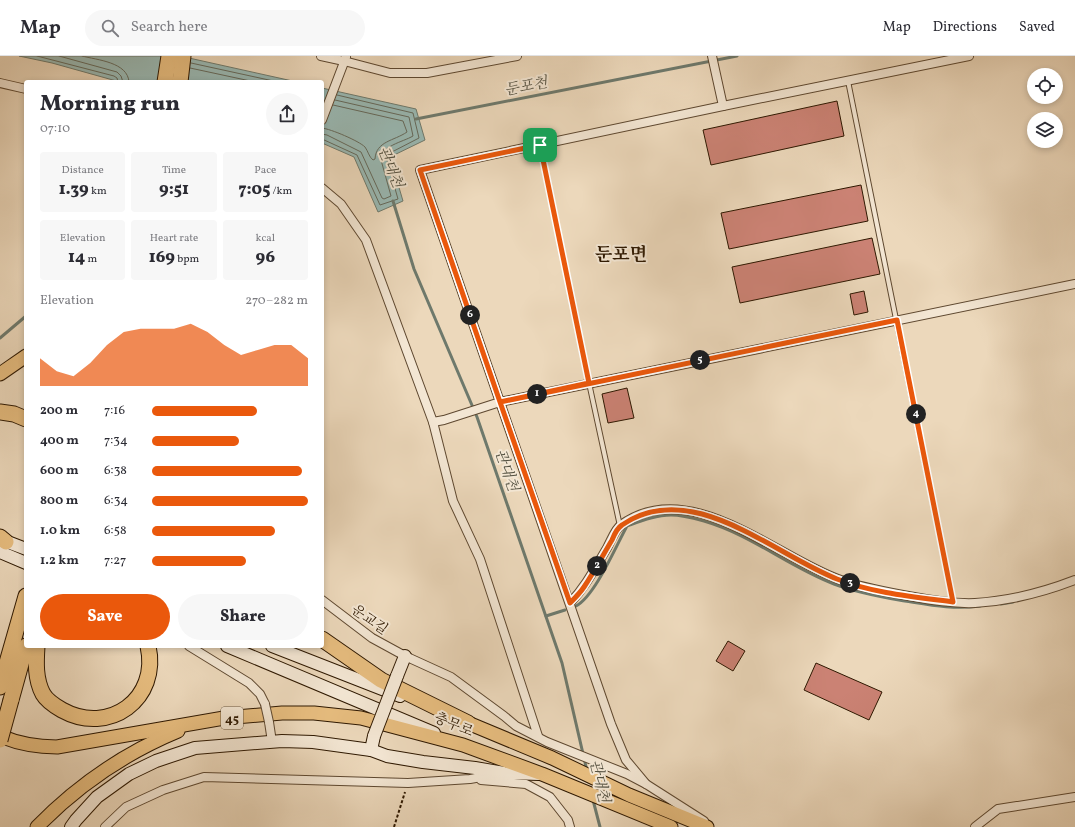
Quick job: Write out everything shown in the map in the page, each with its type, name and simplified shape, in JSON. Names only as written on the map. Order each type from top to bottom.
[{"type":"highway","points":[[165,80],[169,56]]},
{"type":"highway","points":[[180,80],[183,56]]},
{"type":"highway","points":[[0,412],[14,414],[24,418]]},
{"type":"highway","points":[[0,687],[24,603]]},
{"type":"highway","points":[[324,640],[382,680],[468,723]]},
{"type":"highway","points":[[0,740],[25,648]]},
{"type":"highway","points":[[37,648],[37,674],[43,694],[48,700],[66,712],[93,720],[123,711],[139,696],[145,686],[150,665],[148,648]]},
{"type":"main road","points":[[0,374],[24,357]]},
{"type":"main road","name":"45","points":[[0,736],[26,745],[57,747],[224,718],[282,713],[314,713],[361,718],[463,745]]},
{"type":"main road","points":[[37,827],[52,811],[76,791],[133,753],[178,732],[224,718]]},
{"type":"main road","name":"충무로","points":[[468,723],[552,758],[629,795],[707,827]]},
{"type":"main road","name":"충무로","points":[[463,745],[542,774],[671,827]]},
{"type":"street","points":[[321,56],[345,60],[390,73],[412,74],[427,73],[517,56]]},
{"type":"street","points":[[712,56],[723,106]]},
{"type":"street","points":[[713,827],[646,784],[626,760],[498,403],[420,170],[969,56]]},
{"type":"street","points":[[324,115],[345,60]]},
{"type":"street","points":[[0,83],[24,89]]},
{"type":"street","points":[[324,190],[341,204],[366,240],[433,422],[453,501],[480,559],[538,736]]},
{"type":"street","points":[[433,422],[498,403],[589,383],[1075,284]]},
{"type":"street","points":[[570,603],[584,588],[620,526],[640,515],[657,510],[672,508],[714,518],[736,526],[837,579],[868,588],[919,598],[975,603],[1019,596],[1075,580]]},
{"type":"street","points":[[1,543],[24,549]]},
{"type":"street","points":[[1,543],[24,561]]},
{"type":"street","name":"운교길","points":[[324,602],[372,638],[405,656],[452,677],[516,726],[538,736],[547,742],[627,774],[646,784]]},
{"type":"street","points":[[192,648],[249,683],[260,694],[266,704],[272,742]]},
{"type":"street","name":"충무로","points":[[232,648],[463,745]]},
{"type":"street","name":"충무로","points":[[277,648],[468,723]]},
{"type":"street","points":[[371,750],[374,736],[405,656]]},
{"type":"street","points":[[71,827],[97,797],[129,774],[156,761],[195,748],[272,742],[313,742],[371,750],[394,757],[423,762],[504,773],[542,774]]},
{"type":"street","points":[[105,827],[126,807],[163,790],[204,777],[408,783],[470,779],[504,773]]},
{"type":"street","points":[[470,779],[526,784],[550,797],[568,820],[570,827]]},
{"type":"street","points":[[975,827],[998,809],[1075,797]]},
{"type":"lane","points":[[848,81],[953,602]]},
{"type":"lane","points":[[540,145],[620,526]]},
{"type":"path","points":[[394,827],[408,783]]},
{"type":"water","points":[[19,56],[180,56],[288,80],[113,80],[52,63]]},
{"type":"water","points":[[324,88],[416,109],[425,140],[390,157],[403,201],[378,212],[354,157],[324,144]]},
{"type":"building","points":[[837,101],[844,136],[711,165],[703,130]]},
{"type":"building","points":[[861,185],[868,221],[729,249],[721,213]]},
{"type":"building","points":[[872,238],[880,274],[740,303],[732,267]]},
{"type":"building","points":[[864,291],[868,312],[854,315],[850,294]]},
{"type":"building","points":[[627,388],[634,418],[608,423],[602,394]]},
{"type":"building","points":[[728,641],[745,651],[733,671],[716,661]]},
{"type":"building","points":[[816,663],[882,692],[869,720],[804,690]]},
{"type":"waterway","name":"둔포천","points":[[416,119],[737,56]]},
{"type":"waterway","name":"관대천","points":[[393,201],[414,269],[477,417],[562,663],[587,771]]},
{"type":"waterway","points":[[0,338],[24,318]]},
{"type":"waterway","points":[[576,606],[583,601],[598,582],[627,526],[643,520],[665,515],[692,518],[722,527],[738,534],[817,577],[866,594],[939,606],[980,606]]},
{"type":"waterway","points":[[1001,604],[1013,602]]},
{"type":"waterway","points":[[546,616],[565,610]]},
{"type":"waterway","name":"관대천","points":[[593,800],[600,827]]},
{"type":"district","name":"둔포면","points":[[621,254]]},
{"type":"route","points":[[540,145],[420,170],[500,402],[897,320],[953,602],[919,598],[868,588],[837,579],[736,526],[714,518],[672,508],[657,510],[640,515],[620,526],[584,588],[570,603],[500,402],[589,383],[540,145]]}]
